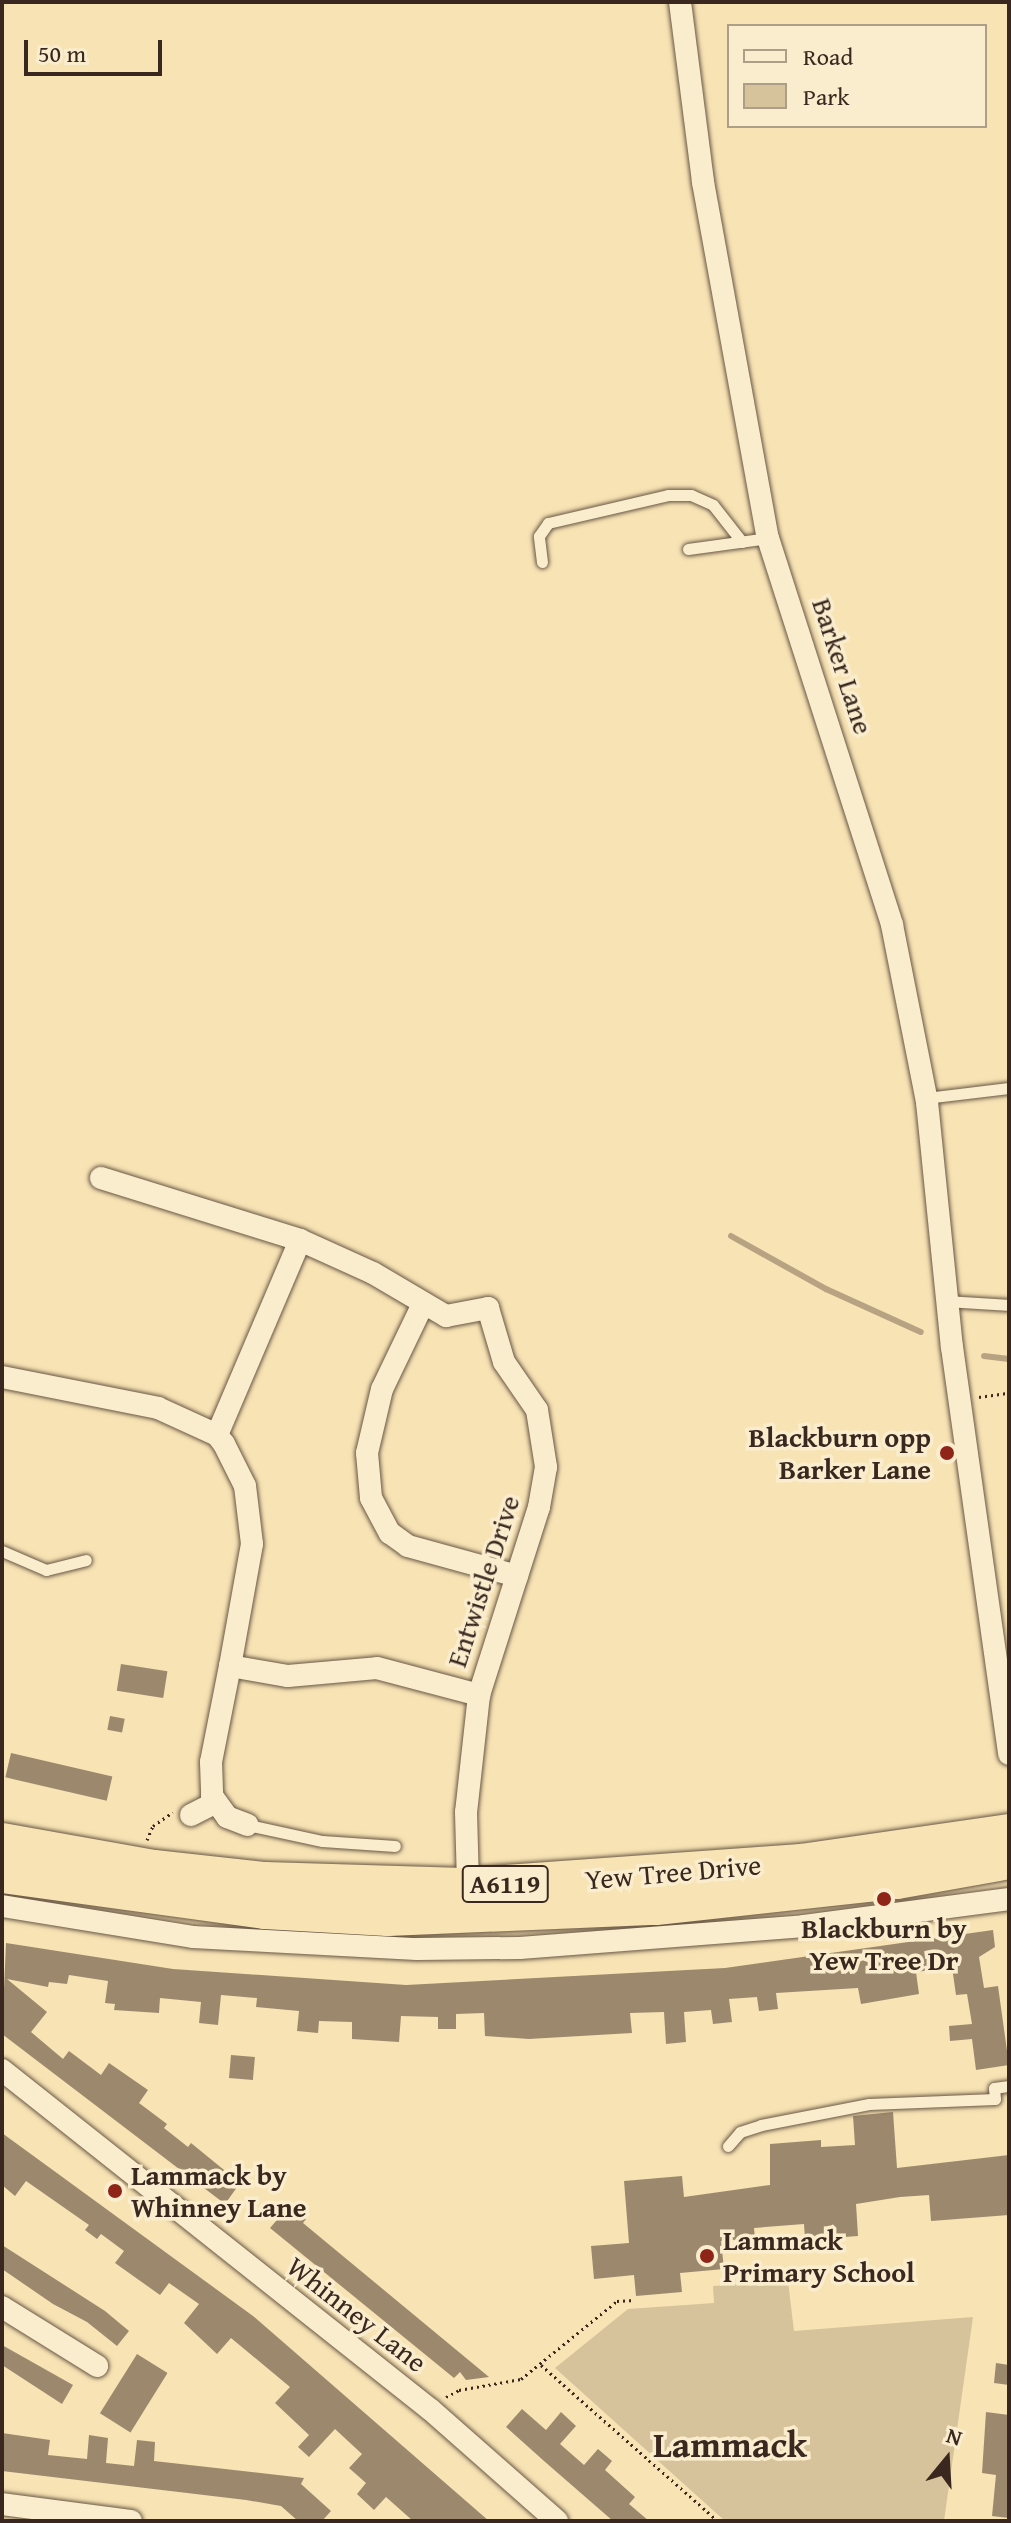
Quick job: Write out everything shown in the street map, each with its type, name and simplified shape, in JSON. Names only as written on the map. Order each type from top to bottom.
[{"type":"highway","name":"Yew Tree Drive","points":[[2,1875],[265,1911],[388,1918],[469,1900],[801,1862],[1009,1832]]},
{"type":"highway","name":"Yew Tree Drive","points":[[2,1841],[154,1868],[469,1900],[781,1895],[1009,1861]]},
{"type":"street","name":"Barker Lane","points":[[680,2],[703,182],[768,538],[892,925],[926,1098],[952,1347],[1009,1754]]},
{"type":"street","points":[[101,1178],[300,1240],[390,1281],[422,1306],[382,1389],[367,1453],[371,1498],[390,1533],[408,1546],[517,1576]]},
{"type":"street","points":[[217,1435],[300,1240]]},
{"type":"street","name":"Entwistle Drive","points":[[422,1306],[446,1316],[488,1308],[504,1362],[537,1410],[546,1446],[544,1487],[479,1695],[466,1812],[469,1900]]},
{"type":"street","points":[[2,1377],[158,1408],[217,1435],[239,1469],[251,1524],[248,1578],[211,1762],[215,1803],[227,1817],[248,1825]]},
{"type":"street","points":[[230,1666],[288,1676],[377,1668],[479,1695]]},
{"type":"street","points":[[191,1815],[215,1803]]},
{"type":"street","points":[[2,1906],[193,1937],[406,1949],[520,1948],[804,1926],[1009,1899]]},
{"type":"street","name":"Whinney Lane","points":[[2,2070],[431,2410],[557,2521]]},
{"type":"street","points":[[2,2307],[97,2366]]},
{"type":"street","points":[[2,2504],[131,2521]]},
{"type":"lane","points":[[542,562],[539,536],[548,523],[676,494],[713,505],[742,542]]},
{"type":"lane","points":[[688,549],[768,538]]},
{"type":"lane","points":[[926,1098],[1009,1088]]},
{"type":"lane","points":[[947,1301],[1009,1305]]},
{"type":"lane","points":[[2,1551],[46,1570],[86,1560]]},
{"type":"lane","points":[[248,1825],[322,1841],[395,1846]]},
{"type":"lane","points":[[728,2146],[740,2132],[761,2125],[869,2104],[995,2099],[994,2088],[1009,2086]]},
{"type":"path","points":[[959,1399],[1009,1393]]},
{"type":"path","points":[[146,1842],[151,1829],[165,1815],[176,1810],[191,1815]]},
{"type":"path","points":[[134,1840],[157,1844]]},
{"type":"path","points":[[431,2410],[459,2390],[521,2379],[617,2301],[635,2300]]},
{"type":"path","points":[[540,2364],[718,2521]]},
{"type":"green space","points":[[788,2281],[794,2331],[973,2317],[944,2521],[725,2521],[555,2368],[628,2309],[714,2303],[713,2286]]},
{"type":"building","points":[[121,1664],[167,1671],[163,1698],[117,1691]]},
{"type":"building","points":[[110,1716],[125,1719],[122,1733],[107,1730]]},
{"type":"building","points":[[11,1753],[112,1776],[107,1801],[5,1777]]},
{"type":"building","points":[[993,1930],[995,1947],[979,1957],[984,1988],[998,1986],[1009,2065],[976,2070],[972,2039],[950,2041],[949,2026],[972,2024],[967,1994],[956,1995],[952,1967],[916,1972],[919,1994],[861,2004],[858,1988],[776,1993],[778,2009],[759,2011],[757,1997],[729,1999],[732,2022],[713,2024],[711,2010],[684,2012],[686,2042],[666,2044],[664,2012],[630,2013],[632,2033],[529,2039],[485,2036],[484,2013],[456,2014],[456,2029],[438,2029],[438,2017],[401,2016],[399,2042],[352,2039],[352,2022],[319,2021],[318,2033],[297,2031],[299,2011],[256,2007],[257,1998],[221,1995],[218,2025],[199,2023],[201,2002],[160,1998],[159,2013],[114,2010],[115,2004],[105,2003],[108,1981],[69,1975],[67,1984],[49,1982],[48,1987],[7,1979],[47,2012],[31,2032],[63,2059],[69,2051],[101,2075],[109,2063],[148,2090],[139,2103],[167,2124],[164,2128],[188,2147],[191,2143],[240,2183],[225,2204],[2,2034],[6,1943],[173,1969],[406,1985],[725,1968]]},
{"type":"building","points":[[231,2055],[255,2057],[253,2080],[229,2078]]},
{"type":"building","points":[[893,2112],[897,2168],[1009,2155],[1009,2215],[931,2221],[929,2195],[900,2197],[856,2204],[858,2236],[805,2240],[804,2224],[754,2228],[755,2238],[721,2241],[724,2269],[680,2273],[682,2292],[636,2296],[634,2275],[594,2279],[591,2246],[629,2243],[624,2181],[682,2176],[684,2197],[770,2185],[770,2144],[821,2140],[821,2147],[855,2145],[853,2116]]},
{"type":"building","points":[[2,2133],[253,2316],[489,2521],[413,2521],[386,2497],[374,2510],[357,2494],[366,2483],[349,2468],[362,2454],[335,2429],[309,2457],[298,2447],[309,2435],[275,2403],[290,2387],[231,2338],[217,2354],[184,2323],[199,2304],[169,2283],[160,2295],[115,2263],[124,2251],[101,2234],[97,2239],[85,2230],[89,2225],[26,2181],[15,2196],[2,2185]]},
{"type":"building","points":[[290,2205],[306,2219],[303,2223],[489,2377],[466,2380],[460,2372],[454,2378],[270,2228]]},
{"type":"building","points":[[2,2245],[105,2311],[129,2331],[117,2346],[87,2322],[53,2304],[2,2269]]},
{"type":"building","points":[[2,2345],[73,2385],[62,2404],[2,2365]]},
{"type":"building","points":[[137,2354],[168,2373],[130,2432],[100,2413]]},
{"type":"building","points":[[996,2363],[1009,2365],[1009,2385],[994,2383]]},
{"type":"building","points":[[522,2409],[546,2430],[561,2412],[576,2426],[560,2444],[584,2465],[598,2449],[612,2461],[605,2470],[635,2497],[629,2504],[649,2521],[613,2521],[544,2461],[506,2427]]},
{"type":"building","points":[[986,2412],[1009,2415],[1009,2518],[992,2516],[996,2475],[982,2473]]},
{"type":"building","points":[[2,2433],[50,2440],[48,2455],[87,2459],[89,2435],[108,2438],[106,2463],[134,2466],[137,2440],[155,2442],[154,2461],[304,2478],[301,2484],[331,2511],[322,2521],[298,2521],[281,2506],[246,2500],[2,2471]]},
{"type":"waterway","points":[[731,1236],[826,1289],[921,1332]]},
{"type":"waterway","points":[[984,1356],[1009,1359]]},
{"type":"place","name":"Blackburn opp Barker Lane","points":[[947,1453]]},
{"type":"place","name":"Blackburn by Yew Tree Dr","points":[[884,1899]]},
{"type":"place","name":"Lammack by Whinney Lane","points":[[115,2191]]},
{"type":"place","name":"Lammack Primary School","points":[[707,2256]]},
{"type":"district","name":"Lammack","points":[[730,2444]]}]
